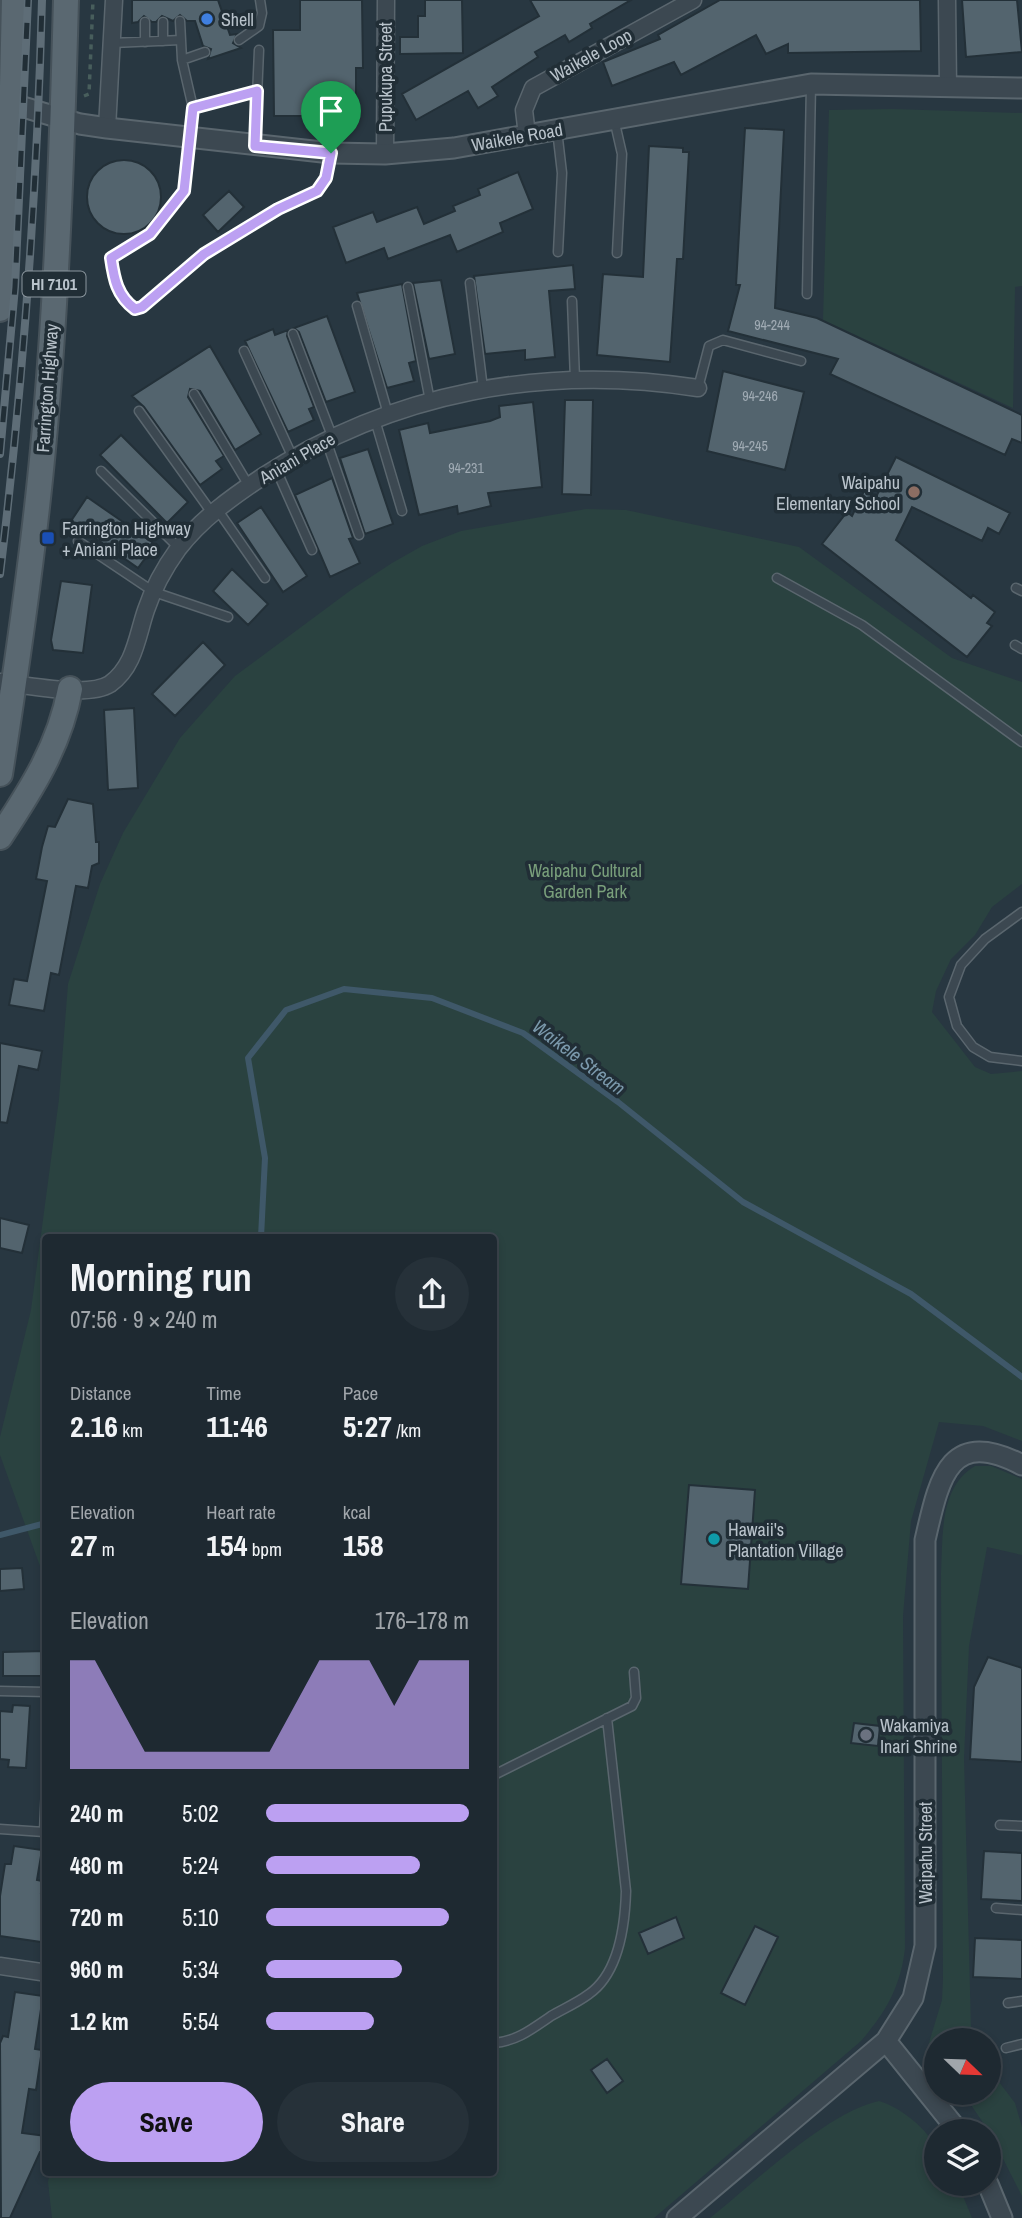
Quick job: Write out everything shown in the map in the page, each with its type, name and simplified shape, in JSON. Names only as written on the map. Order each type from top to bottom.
[{"type":"main road","name":"Farrington Highway","points":[[0,774],[7,683],[43,449],[66,0]]},
{"type":"main road","name":"HI 7101","points":[[0,309],[9,9]]},
{"type":"main road","points":[[0,836],[36,783],[55,742],[70,689]]},
{"type":"street","points":[[107,128],[114,0]]},
{"type":"street","name":"Pupukupa Street","points":[[385,154],[386,0]]},
{"type":"street","name":"Waikele Loop","points":[[527,135],[524,110],[533,88],[693,0]]},
{"type":"street","points":[[947,0],[948,86]]},
{"type":"street","name":"Waikele Road","points":[[6,102],[62,119],[107,128],[255,146],[331,153],[385,154],[454,148],[811,84],[1022,88]]},
{"type":"street","name":"Aniani Place","points":[[7,683],[70,689],[106,686],[117,679],[128,665],[154,592],[179,548],[214,511],[248,486],[329,438],[382,416],[483,389],[575,380],[639,379],[698,388]]},
{"type":"street","name":"Waipahu Street","points":[[677,2218],[886,2041],[914,1998],[925,1946],[925,1540],[930,1517],[947,1470],[970,1451],[984,1449],[1022,1465]]},
{"type":"street","points":[[0,1966],[41,1972]]},
{"type":"street","points":[[886,2041],[949,2119]]},
{"type":"street","points":[[993,2196],[1002,2218]]},
{"type":"lane","points":[[239,40],[259,26],[262,13],[260,0]]},
{"type":"lane","points":[[180,21],[182,60],[193,108],[184,191],[150,234],[111,258],[115,284],[125,302],[135,309],[142,307],[166,284],[216,247],[278,209],[317,191],[326,178],[331,153]]},
{"type":"lane","points":[[145,22],[145,42]]},
{"type":"lane","points":[[163,22],[163,41]]},
{"type":"lane","points":[[113,43],[181,40]]},
{"type":"lane","points":[[255,146],[259,50]]},
{"type":"lane","points":[[182,60],[205,52]]},
{"type":"lane","points":[[807,294],[811,84]]},
{"type":"lane","points":[[193,108],[257,91]]},
{"type":"lane","points":[[614,119],[622,154],[617,253]]},
{"type":"lane","points":[[557,130],[562,173],[558,252]]},
{"type":"lane","points":[[470,283],[483,389]]},
{"type":"lane","points":[[408,288],[430,401]]},
{"type":"lane","points":[[572,301],[575,380]]},
{"type":"lane","points":[[357,306],[402,511]]},
{"type":"lane","points":[[293,334],[359,535]]},
{"type":"lane","points":[[698,388],[709,346],[723,340],[801,361]]},
{"type":"lane","points":[[244,351],[293,458]]},
{"type":"lane","points":[[194,394],[248,486]]},
{"type":"lane","points":[[139,411],[265,578]]},
{"type":"lane","points":[[275,469],[313,550]]},
{"type":"lane","points":[[101,471],[179,548]]},
{"type":"lane","points":[[78,541],[154,592],[228,617]]},
{"type":"lane","points":[[777,578],[862,625],[1022,743]]},
{"type":"lane","points":[[1022,912],[985,939],[961,965],[948,997],[957,1026],[973,1048],[990,1057],[1022,1061]]},
{"type":"lane","points":[[497,1773],[632,1706],[636,1698],[634,1672]]},
{"type":"lane","points":[[0,1691],[42,1692]]},
{"type":"lane","points":[[497,2042],[523,2036],[590,1994],[603,1981],[613,1961],[625,1914],[626,1891],[607,1718]]},
{"type":"lane","points":[[1000,1825],[1022,1826]]},
{"type":"lane","points":[[0,1829],[42,1832]]},
{"type":"lane","points":[[996,1909],[1022,1910]]},
{"type":"lane","points":[[1008,2003],[1022,2001]]},
{"type":"lane","points":[[1006,2048],[1022,2044]]},
{"type":"path","points":[[89,94],[93,0]]},
{"type":"green space","points":[[829,110],[1022,113],[1022,286],[1015,287],[1013,408],[823,320]]},
{"type":"green space","name":"Waipahu Cultural Garden Park","points":[[586,509],[626,510],[799,547],[952,658],[1022,682],[1022,884],[992,907],[975,935],[951,959],[936,991],[932,1012],[975,1067],[991,1074],[1022,1071],[1022,1441],[983,1426],[939,1422],[911,1521],[903,1616],[903,1962],[891,1998],[861,2041],[654,2218],[52,2218],[49,2176],[497,2176],[497,1234],[42,1234],[42,1572],[0,1455],[0,1437],[31,1310],[59,1099],[68,984],[100,884],[123,833],[180,738],[235,676],[392,563],[422,546],[461,531]]},
{"type":"green space","points":[[975,1466],[991,1466],[1022,1479],[1022,1555],[987,1547],[969,1646],[964,1758],[971,2028],[933,2028],[942,2000],[943,1979],[942,1544],[949,1500],[963,1475]]},
{"type":"green space","points":[[1001,2085],[1015,2103],[1022,2127],[1022,2196],[1001,2155],[1001,2119],[981,2119],[971,2105],[1001,2105]]},
{"type":"green space","points":[[879,2101],[904,2113],[921,2127],[924,2130],[924,2196],[963,2196],[972,2218],[710,2218],[814,2134],[859,2108]]},
{"type":"building","points":[[132,0],[218,0],[230,35],[237,34],[233,43],[241,48],[208,59],[211,49],[203,46],[195,21],[187,21],[180,15],[173,21],[162,16],[152,22],[144,16],[138,22],[132,23]]},
{"type":"building","points":[[300,0],[362,0],[363,68],[356,68],[356,99],[317,100],[317,116],[274,116],[273,30],[300,30]]},
{"type":"building","points":[[425,0],[462,0],[463,53],[400,54],[400,37],[418,37],[418,16],[425,16]]},
{"type":"building","points":[[530,0],[631,0],[590,24],[592,28],[569,42],[565,35],[535,52],[538,57],[492,87],[498,96],[478,108],[468,91],[416,120],[402,94],[539,16]]},
{"type":"building","points":[[720,0],[920,0],[921,51],[788,53],[788,44],[766,54],[756,35],[681,75],[674,62],[612,86],[603,62],[660,39],[658,35]]},
{"type":"building","points":[[962,0],[1017,0],[1022,52],[966,57]]},
{"type":"building","points":[[745,128],[784,130],[775,308],[817,318],[1022,415],[1022,443],[1012,439],[1005,455],[830,374],[838,359],[728,331],[740,285],[736,285]]},
{"type":"building","points":[[649,146],[683,148],[683,152],[689,152],[683,259],[677,259],[670,362],[597,355],[603,274],[643,277]]},
{"type":"building","points":[[124,160],[145,166],[155,176],[161,197],[155,218],[145,228],[124,234],[103,228],[93,218],[87,197],[93,176],[103,166]]},
{"type":"building","points":[[518,172],[533,209],[500,223],[503,232],[457,252],[450,235],[388,259],[384,248],[346,263],[333,227],[373,212],[377,222],[417,207],[424,224],[455,211],[453,206],[480,195],[478,189]]},
{"type":"building","points":[[229,191],[244,207],[218,232],[203,215]]},
{"type":"building","points":[[573,265],[575,289],[549,291],[555,357],[525,360],[525,350],[485,354],[474,276]]},
{"type":"building","points":[[441,280],[455,354],[429,359],[413,283]]},
{"type":"building","points":[[402,284],[416,361],[409,363],[414,381],[387,388],[357,293]]},
{"type":"building","points":[[327,316],[355,392],[326,402],[299,332],[294,328]]},
{"type":"building","points":[[273,329],[275,335],[288,330],[287,336],[314,407],[309,409],[314,420],[288,432],[245,341]]},
{"type":"building","points":[[210,346],[261,434],[235,450],[200,391],[190,389],[188,397],[224,456],[216,461],[222,469],[200,485],[144,407],[132,396]]},
{"type":"building","points":[[723,371],[804,392],[785,470],[707,451]]},
{"type":"building","points":[[565,400],[593,400],[591,495],[562,494]]},
{"type":"building","points":[[533,402],[542,487],[488,493],[491,506],[458,514],[457,506],[419,515],[399,430],[428,423],[430,433],[490,421],[500,417],[499,406]]},
{"type":"building","points":[[121,435],[188,502],[167,523],[100,455]]},
{"type":"building","points":[[368,449],[393,524],[365,534],[340,458]]},
{"type":"building","points":[[896,457],[1010,513],[999,534],[988,528],[982,541],[912,507],[896,540],[971,598],[973,595],[995,612],[987,623],[992,626],[967,657],[822,544],[847,512],[852,516],[864,491],[876,497]]},
{"type":"building","points":[[332,478],[353,538],[349,539],[360,563],[330,577],[295,495]]},
{"type":"building","points":[[87,497],[152,542],[152,549],[138,568],[71,521]]},
{"type":"building","points":[[261,507],[307,576],[283,592],[237,523]]},
{"type":"building","points":[[232,569],[268,604],[248,625],[213,591]]},
{"type":"building","points":[[61,581],[92,585],[83,653],[53,650],[51,640]]},
{"type":"building","points":[[203,642],[225,665],[175,716],[152,694]]},
{"type":"building","points":[[134,708],[138,788],[108,790],[104,710]]},
{"type":"building","points":[[68,799],[93,804],[96,842],[99,842],[99,863],[92,866],[88,888],[76,886],[59,975],[51,973],[44,1011],[9,1005],[14,979],[27,981],[47,881],[36,879],[48,826],[55,827]]},
{"type":"building","points":[[0,1043],[42,1051],[38,1070],[19,1066],[7,1123],[0,1122]]},
{"type":"building","points":[[0,1218],[29,1225],[22,1253],[0,1248]]},
{"type":"building","points":[[689,1485],[755,1490],[748,1589],[681,1584]]},
{"type":"building","points":[[22,1568],[24,1589],[0,1591],[0,1569]]},
{"type":"building","points":[[42,1651],[42,1676],[3,1676],[3,1652]]},
{"type":"building","points":[[988,1657],[1022,1668],[1022,1762],[970,1759],[974,1687]]},
{"type":"building","points":[[13,1705],[30,1706],[26,1768],[8,1767],[9,1760],[0,1759],[0,1711],[12,1712]]},
{"type":"building","name":"Wakamiya Inari Shrine","points":[[854,1723],[880,1726],[878,1746],[851,1743]]},
{"type":"building","points":[[14,1846],[42,1850],[37,1880],[42,1881],[41,1942],[0,1936],[0,1896],[5,1864],[11,1864]]},
{"type":"building","points":[[984,1851],[1022,1853],[1022,1901],[981,1899]]},
{"type":"building","points":[[676,1917],[684,1938],[648,1954],[639,1933]]},
{"type":"building","points":[[755,1926],[778,1937],[745,2005],[721,1993]]},
{"type":"building","points":[[975,1938],[1022,1940],[1022,1979],[973,1977]]},
{"type":"building","points":[[15,1992],[42,1996],[35,2049],[42,2050],[36,2090],[29,2089],[22,2133],[42,2136],[42,2152],[10,2218],[1,2218],[0,2043],[3,2036],[8,2037]]},
{"type":"building","points":[[607,2059],[623,2081],[607,2093],[591,2070]]},
{"type":"waterway","name":"Waikele Stream","points":[[261,1234],[265,1158],[248,1058],[286,1010],[344,989],[432,998],[523,1033],[618,1102],[743,1202],[911,1294],[1022,1377]]},
{"type":"waterway","name":"Waikele Stream","points":[[0,1535],[42,1524]]},
{"type":"railway","points":[[0,454],[15,287],[28,0]]},
{"type":"railway","points":[[0,574],[28,288],[42,0]]},
{"type":"place","name":"Shell","points":[[207,19]]},
{"type":"place","name":"Waipahu Elementary School","points":[[914,492]]},
{"type":"place","name":"Farrington Highway + Aniani Place","points":[[48,538]]},
{"type":"place","name":"Hawaii's Plantation Village","points":[[714,1539]]},
{"type":"place","name":"Wakamiya Inari Shrine","points":[[866,1735]]},
{"type":"route","points":[[257,91],[255,146],[331,153],[324,184],[317,191],[278,209],[204,254],[142,307],[135,309],[125,302],[115,284],[111,258],[150,234],[184,191],[193,108],[257,91]]}]
